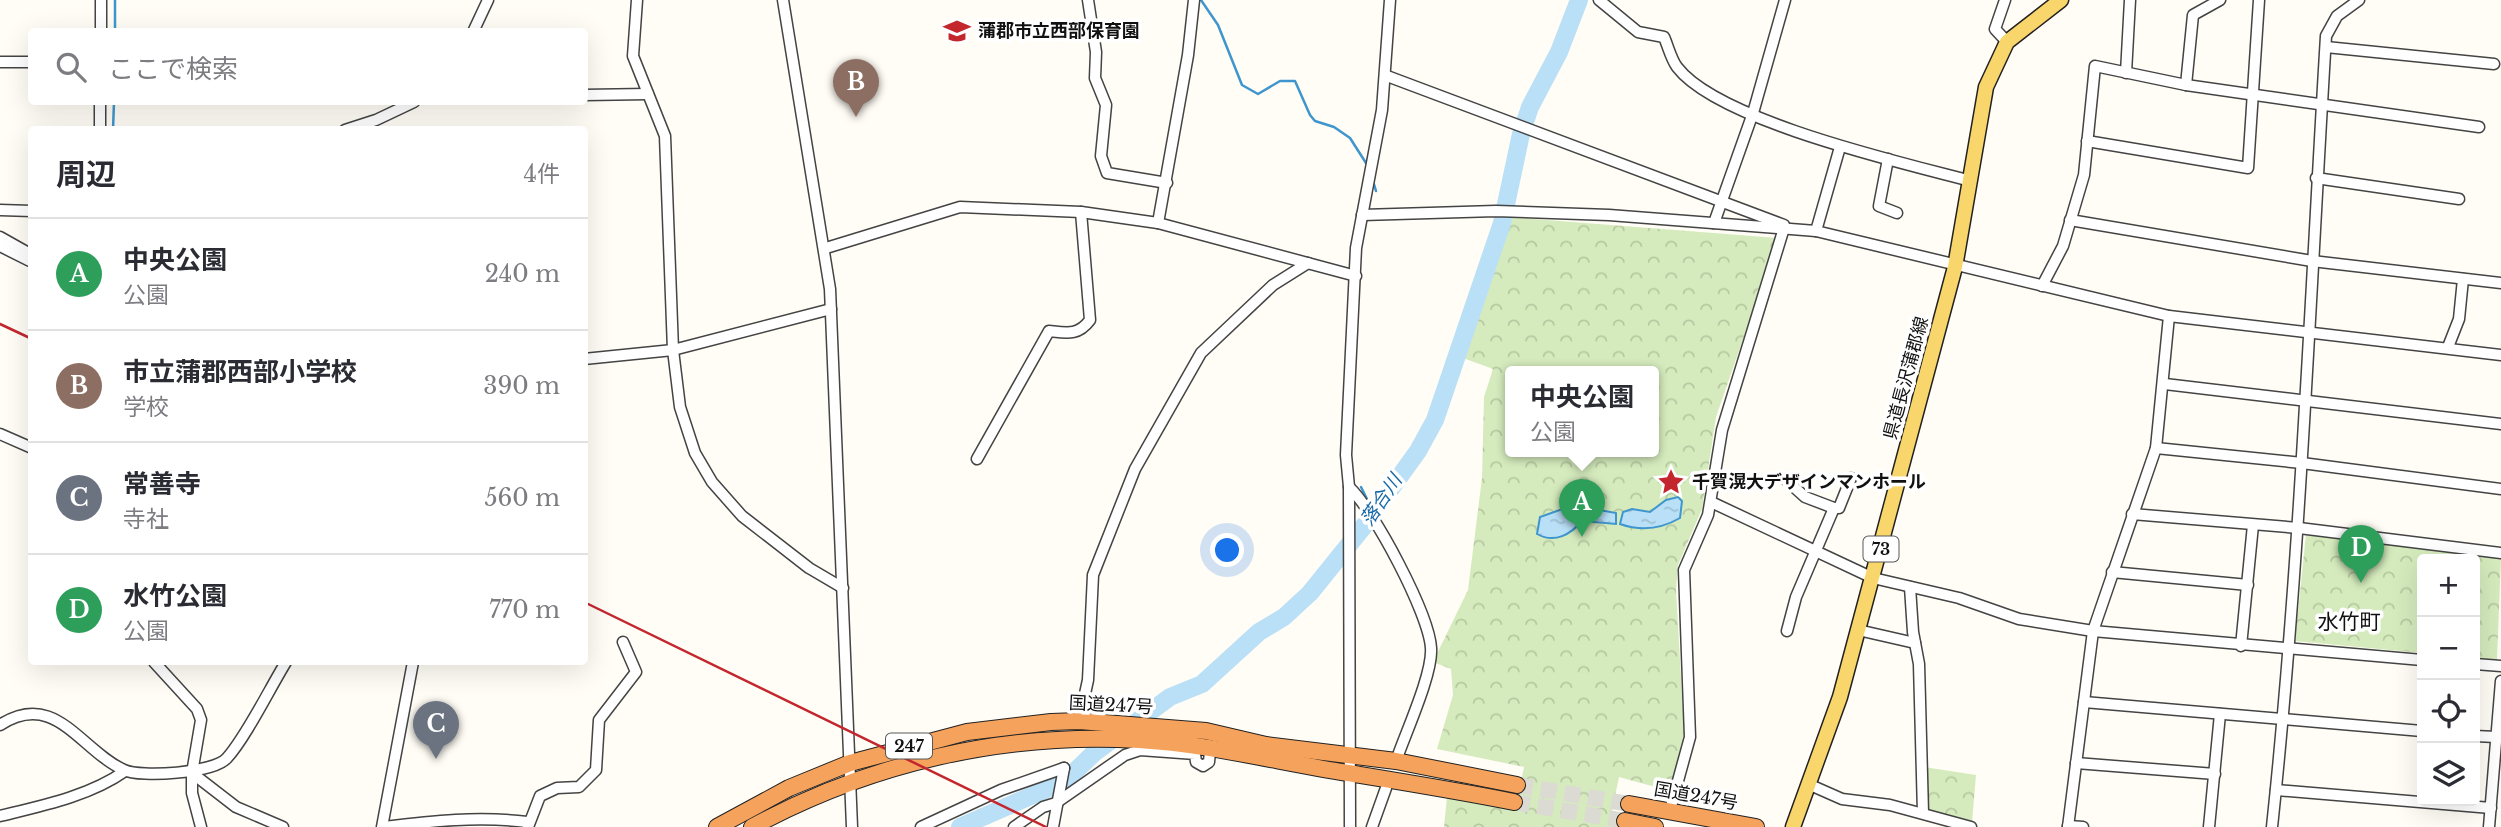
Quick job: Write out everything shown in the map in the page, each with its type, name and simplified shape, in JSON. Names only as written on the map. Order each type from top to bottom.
[{"type":"highway","name":"国道247号","points":[[717,827],[789,788],[850,763],[967,732],[1079,721],[1206,731],[1266,745],[1396,761],[1517,785]]},
{"type":"highway","name":"国道247号","points":[[752,827],[796,803],[850,785],[880,770],[970,750],[1057,739],[1140,740],[1196,746],[1210,751],[1263,755],[1514,802]]},
{"type":"highway","name":"国道247号","points":[[1629,804],[1756,827]]},
{"type":"highway","points":[[1625,821],[1655,827]]},
{"type":"main road","name":"県道長沢蒲郡線","points":[[1793,827],[1840,697],[1955,267],[1986,87],[2007,42],[2061,0]]},
{"type":"street","points":[[101,0],[101,28]]},
{"type":"street","points":[[475,28],[488,0]]},
{"type":"street","points":[[637,0],[633,56],[665,136],[673,350],[680,407],[695,453],[712,482],[742,516],[809,568],[843,588]]},
{"type":"street","points":[[783,0],[826,248],[831,309],[852,827]]},
{"type":"street","points":[[1088,0],[1096,52],[1095,78],[1107,105],[1101,156],[1107,173],[1167,183]]},
{"type":"street","points":[[1158,223],[1167,183],[1194,0]]},
{"type":"street","points":[[1350,827],[1350,558],[1346,455],[1356,276],[1362,215],[1387,76],[1390,0]]},
{"type":"street","points":[[1599,0],[1638,32],[1664,37],[1677,67],[1719,100],[1840,147],[1971,181]]},
{"type":"street","points":[[1714,223],[1753,113],[1784,0]]},
{"type":"street","points":[[2005,0],[1995,29],[2007,42]]},
{"type":"street","points":[[2126,73],[2130,0]]},
{"type":"street","points":[[2186,85],[2193,15],[2220,0]]},
{"type":"street","points":[[2087,141],[2249,168],[2259,0]]},
{"type":"street","points":[[2272,827],[2299,527],[2316,178],[2326,47],[2330,26],[2359,0]]},
{"type":"street","points":[[2326,47],[2494,64]]},
{"type":"street","points":[[0,62],[28,62]]},
{"type":"street","points":[[2042,286],[2063,246],[2084,175],[2095,66],[2186,85],[2321,102],[2479,127]]},
{"type":"street","points":[[1387,76],[1797,229]]},
{"type":"street","points":[[588,95],[648,94]]},
{"type":"street","points":[[100,105],[100,126]]},
{"type":"street","points":[[357,126],[408,105]]},
{"type":"street","points":[[1816,231],[1840,147]]},
{"type":"street","points":[[1888,159],[1879,206],[1898,213]]},
{"type":"street","points":[[2316,178],[2459,199]]},
{"type":"street","points":[[826,248],[960,207],[1081,212],[1158,223],[1356,276]]},
{"type":"street","points":[[0,210],[28,211]]},
{"type":"street","points":[[1362,215],[1496,211],[1609,215],[1816,231],[1955,267],[2169,316],[2501,355]]},
{"type":"street","points":[[977,459],[1049,331],[1074,333],[1084,328],[1090,320],[1081,212]]},
{"type":"street","points":[[2070,220],[2312,261],[2501,283]]},
{"type":"street","points":[[1670,810],[1690,737],[1684,570],[1711,502],[1722,430],[1784,228]]},
{"type":"street","points":[[0,237],[28,253]]},
{"type":"street","points":[[0,246],[28,260]]},
{"type":"street","points":[[1079,721],[1088,680],[1093,575],[1135,470],[1201,353],[1273,285],[1308,263]]},
{"type":"street","points":[[2448,347],[2459,318],[2463,279]]},
{"type":"street","points":[[588,359],[673,350],[831,309]]},
{"type":"street","points":[[2082,827],[2068,826],[2093,631],[2156,448],[2165,383],[2169,316]]},
{"type":"street","points":[[2165,383],[2501,424]]},
{"type":"street","points":[[0,434],[28,446]]},
{"type":"street","points":[[2156,448],[2302,463],[2501,489]]},
{"type":"street","points":[[1785,479],[1805,497],[1839,508],[1851,478]]},
{"type":"street","points":[[1349,487],[1358,495],[1365,510],[1376,523],[1426,626],[1431,650],[1396,761]]},
{"type":"street","points":[[1711,502],[1873,578],[1959,598],[2020,619],[2093,631],[2417,660]]},
{"type":"street","points":[[1787,631],[1796,597],[1834,508]]},
{"type":"street","points":[[2132,514],[2299,527],[2501,553]]},
{"type":"street","points":[[2241,646],[2253,525]]},
{"type":"street","points":[[2112,572],[2248,585]]},
{"type":"street","points":[[1910,587],[1919,664],[1923,813]]},
{"type":"street","points":[[1858,630],[1915,643]]},
{"type":"street","points":[[413,665],[383,827],[446,819],[496,818],[527,825],[540,796],[558,788],[579,787],[596,770],[599,720],[636,672],[623,642]]},
{"type":"street","points":[[2480,664],[2501,666]]},
{"type":"street","points":[[157,665],[197,709],[201,720],[192,773],[192,793],[201,827]]},
{"type":"street","points":[[0,725],[33,712],[50,715],[125,771],[192,773],[226,760],[284,665]]},
{"type":"street","points":[[2489,827],[2501,681]]},
{"type":"street","points":[[2084,702],[2417,731]]},
{"type":"street","points":[[2209,827],[2220,714]]},
{"type":"street","points":[[2480,736],[2496,737]]},
{"type":"street","points":[[1014,827],[1043,807],[1056,803],[1125,755],[1140,750],[1195,754],[1196,762],[1203,766],[1209,762],[1210,751]]},
{"type":"street","points":[[2076,763],[2215,774]]},
{"type":"street","points":[[921,827],[1001,790],[1064,768],[1053,827]]},
{"type":"street","points":[[1,827],[0,818],[40,807],[113,780],[125,771]]},
{"type":"street","points":[[192,773],[236,807],[284,827]]},
{"type":"street","points":[[1808,784],[1842,799],[1923,813],[1970,827]]},
{"type":"street","points":[[1372,827],[1386,788]]},
{"type":"street","points":[[2276,790],[2491,808]]},
{"type":"green space","points":[[1508,217],[1778,238],[1716,417],[1702,509],[1678,565],[1676,590],[1684,732],[1670,791],[1619,777],[1609,826],[1614,827],[1444,827],[1447,797],[1515,810],[1524,767],[1437,749],[1453,695],[1451,669],[1433,662],[1468,590],[1482,478],[1484,397],[1493,369],[1463,358],[1460,347],[1494,246]]},
{"type":"green space","points":[[2306,534],[2468,554],[2417,554],[2417,653],[2295,641]]},
{"type":"green space","points":[[2480,555],[2501,558],[2497,660],[2480,658]]},
{"type":"green space","points":[[1924,767],[1976,775],[1972,822],[1929,812]]},
{"type":"water","points":[[1678,497],[1682,501],[1680,518],[1673,522],[1650,528],[1620,524],[1623,512],[1632,509],[1650,512],[1666,500]]},
{"type":"water","points":[[1571,506],[1580,513],[1594,509],[1616,513],[1616,524],[1582,521],[1573,530],[1556,538],[1537,534],[1540,517]]},
{"type":"waterway","points":[[115,0],[115,28]]},
{"type":"waterway","points":[[1201,0],[1218,25],[1242,85],[1258,94],[1280,81],[1295,81],[1315,121],[1334,127],[1350,138],[1366,163]]},
{"type":"waterway","name":"落合川","points":[[960,827],[1065,781],[1094,753],[1170,697],[1202,684],[1259,632],[1284,617],[1310,593],[1364,526],[1418,451],[1435,420],[1502,223],[1521,134],[1530,107],[1559,52],[1579,0]]},
{"type":"waterway","points":[[113,126],[114,105]]},
{"type":"waterway","points":[[1373,181],[1376,191]]},
{"type":"waterway","points":[[1361,487],[1372,509]]},
{"type":"tunnel","points":[[1517,785],[1629,804]]},
{"type":"tunnel","points":[[1514,802],[1625,821]]},
{"type":"railway","points":[[0,324],[28,337]]},
{"type":"railway","points":[[588,604],[1046,827]]},
{"type":"place","name":"蒲郡市立西部保育園","points":[[957,31]]},
{"type":"place","name":"市立蒲郡西部小学校","points":[[856,117]]},
{"type":"place","name":"千賀滉大デザインマンホール","points":[[1671,482]]},
{"type":"place","name":"中央公園","points":[[1582,537]]},
{"type":"place","name":"水竹公園","points":[[2361,583]]},
{"type":"place","name":"常善寺","points":[[436,759]]},
{"type":"district","name":"水竹町","points":[[2349,622]]}]
